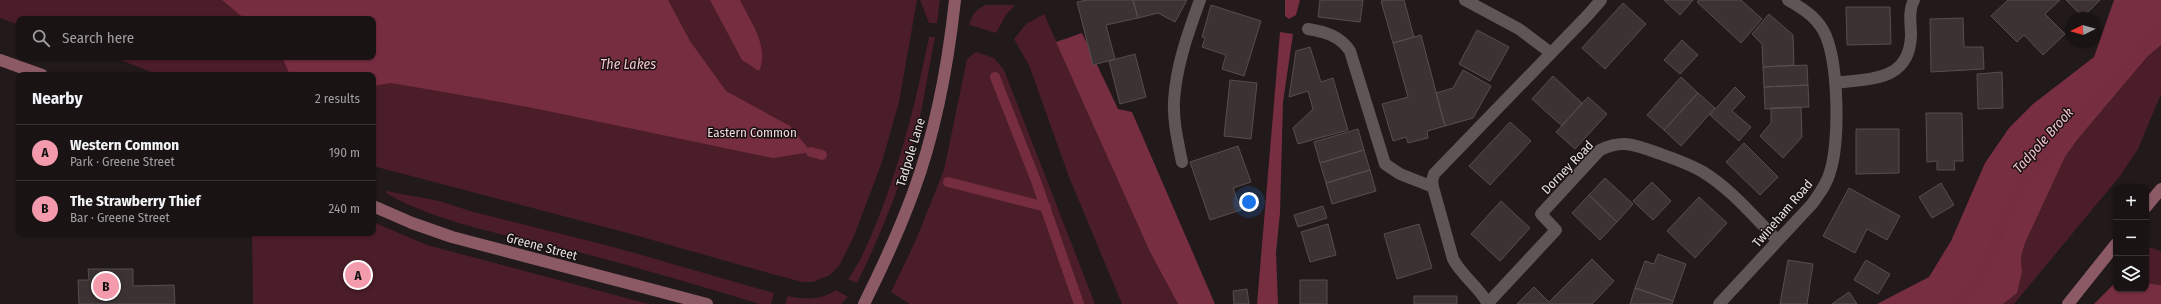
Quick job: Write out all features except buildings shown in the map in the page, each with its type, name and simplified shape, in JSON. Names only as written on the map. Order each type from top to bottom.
[{"type":"street","name":"Tadpole Lane","points":[[864,304],[896,234],[924,160],[945,74],[956,0]]},
{"type":"street","points":[[1182,162],[1175,128],[1174,102],[1182,50],[1200,0]]},
{"type":"street","points":[[1465,0],[1519,29],[1551,53]]},
{"type":"street","points":[[1433,187],[1432,181],[1434,174],[1600,0]]},
{"type":"street","name":"Twineham Road","points":[[1719,304],[1812,204],[1824,187],[1830,172],[1834,155],[1835,83],[1829,47],[1823,30],[1809,13],[1788,0]]},
{"type":"street","points":[[1835,83],[1879,76],[1901,67],[1909,51],[1910,10],[1914,0]]},
{"type":"street","points":[[1308,29],[1333,35],[1345,44],[1350,52],[1382,156],[1386,164],[1400,174],[1433,187]]},
{"type":"street","points":[[0,60],[34,72]]},
{"type":"street","name":"Dorney Road","points":[[1433,187],[1453,258],[1458,269],[1476,287],[1488,303],[1556,230],[1541,214],[1600,150],[1612,144],[1623,143],[1644,148],[1678,160],[1704,173],[1740,202],[1777,240]]},
{"type":"street","points":[[2149,203],[2161,189]]},
{"type":"street","name":"Greene Street","points":[[376,207],[412,223],[452,236],[707,304]]},
{"type":"street","points":[[2068,304],[2113,248]]},
{"type":"green space","name":"Eastern Common","points":[[0,0],[917,0],[899,102],[881,165],[854,236],[839,266],[830,275],[813,282],[802,282],[631,234],[376,167],[376,72],[151,72],[121,60],[376,60],[376,16],[16,16],[16,24],[0,18]]},
{"type":"green space","points":[[920,0],[940,0],[937,23],[929,23]]},
{"type":"green space","points":[[986,5],[1015,5],[1006,15],[996,33],[969,25],[975,13]]},
{"type":"green space","points":[[1044,14],[1150,252],[1178,304],[1122,304],[1069,177],[1029,65],[1014,39],[1026,24]]},
{"type":"green space","points":[[929,37],[935,37],[921,112],[915,134],[894,199],[857,283],[848,279],[871,237],[889,190],[903,146],[920,81]]},
{"type":"green space","points":[[2161,45],[2161,94],[2138,149],[2120,176],[2014,304],[2003,304],[2022,272],[2021,257],[2025,243],[2065,157],[2077,140],[2147,57]]},
{"type":"green space","points":[[976,52],[994,58],[1004,70],[1095,304],[910,304],[891,292],[915,242],[944,170],[967,59]]},
{"type":"green space","points":[[386,191],[440,201],[470,211],[617,248],[774,293],[771,304],[760,304],[570,250],[475,228],[405,203],[386,193]]},
{"type":"green space","points":[[376,223],[427,245],[649,304],[253,304],[252,236],[376,236]]},
{"type":"green space","points":[[2149,247],[2161,251],[2161,285],[2149,283]]},
{"type":"green space","points":[[836,290],[848,297],[841,304],[785,304],[788,296],[813,298],[825,296]]},
{"type":"shaded area","points":[[1285,0],[1300,0],[1296,15],[1289,19],[1285,16]]},
{"type":"shaded area","points":[[2114,0],[2161,0],[2161,45],[2147,57],[2077,140],[2065,157],[2025,243],[2021,257],[2022,272],[2017,293],[2003,304],[1877,304],[1929,277],[1951,241],[1985,163],[2009,128],[2033,104],[2094,57],[2097,48],[2101,48],[2101,37]]},
{"type":"shaded area","points":[[1280,32],[1293,34],[1283,102],[1280,213],[1276,253],[1278,304],[1257,304]]},
{"type":"shaded area","points":[[1082,33],[1118,109],[1132,112],[1215,304],[1178,304],[1150,252],[1056,42]]},
{"type":"shaded area","points":[[2149,283],[2161,285],[2161,304],[2094,304],[2113,285],[2113,292],[2149,292]]},
{"type":"water","name":"The Lakes","points":[[222,0],[668,0],[690,41],[726,91],[790,126],[811,152],[773,158],[533,108],[391,83],[376,86],[376,72],[289,72],[283,60],[376,60],[376,16],[241,16]]},
{"type":"water","points":[[710,0],[740,0],[753,25],[760,44],[762,62],[759,71],[742,60]]},
{"type":"waterway","name":"Tadpole Brook","points":[[1955,304],[1973,286],[1989,261],[2000,229],[2022,185],[2161,29]]},
{"type":"waterway","points":[[995,77],[1036,181],[1079,304]]},
{"type":"waterway","points":[[811,152],[822,155]]},
{"type":"waterway","points":[[948,182],[1046,207]]},
{"type":"place","name":"Western Common","points":[[358,275]]},
{"type":"place","name":"The Strawberry Thief","points":[[106,286]]}]
